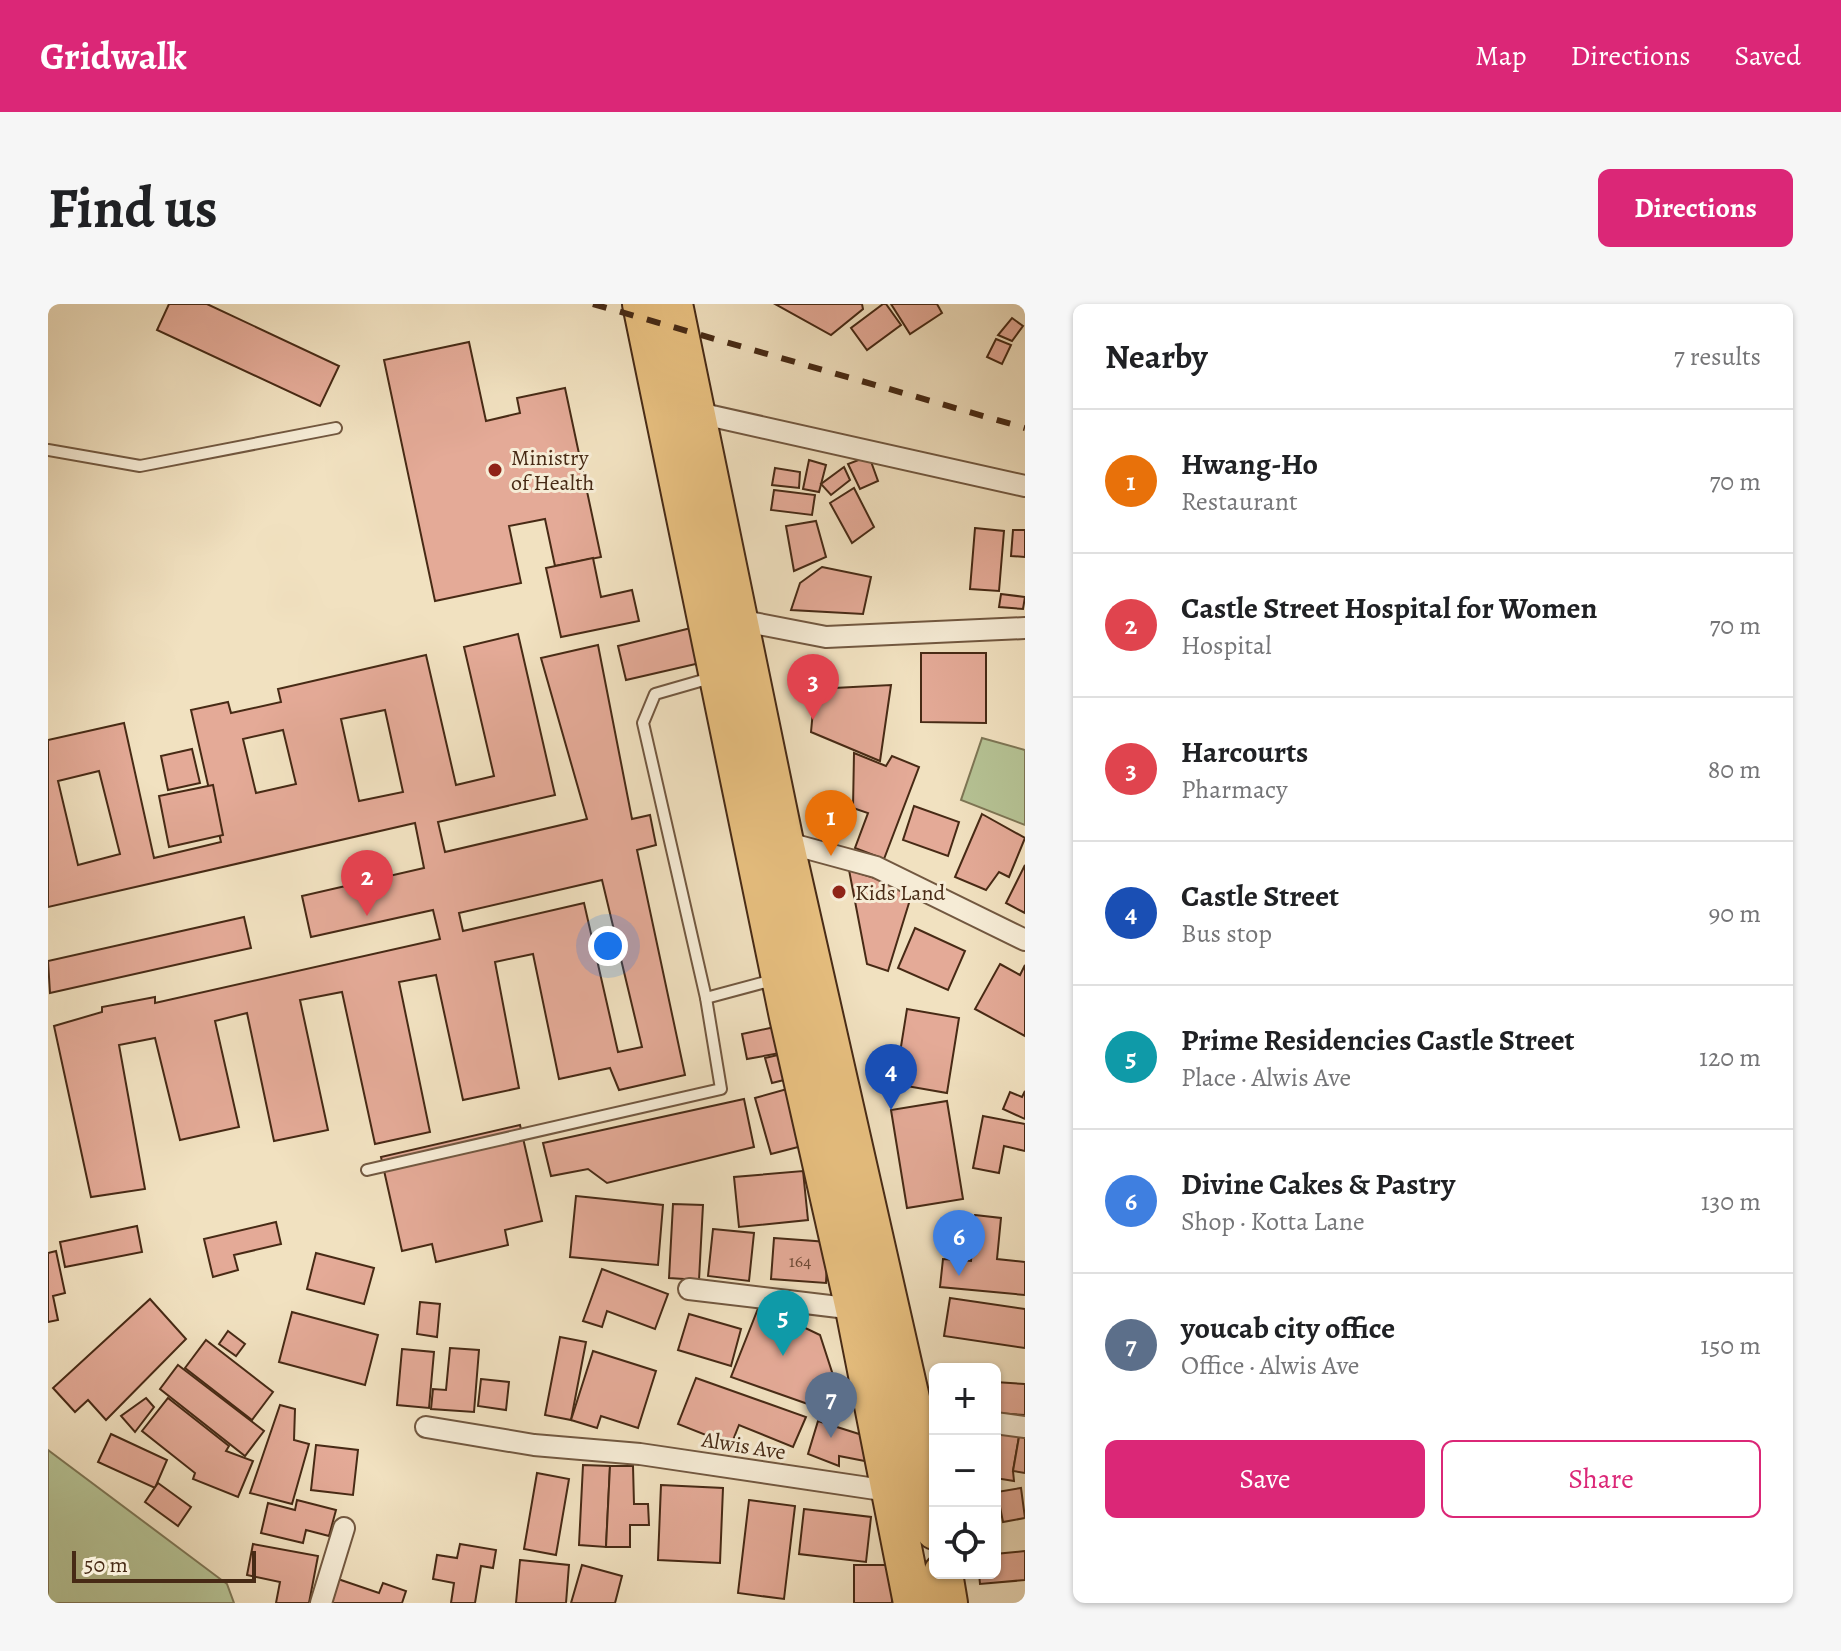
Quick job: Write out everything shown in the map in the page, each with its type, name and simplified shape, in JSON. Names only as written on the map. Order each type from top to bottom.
[{"type":"highway","points":[[642,304],[718,675],[797,975],[924,1416],[933,1507]]},
{"type":"highway","points":[[673,304],[784,842],[797,975],[855,1309],[913,1603]]},
{"type":"highway","points":[[944,1579],[948,1603]]},
{"type":"street","points":[[694,412],[1025,486]]},
{"type":"street","points":[[738,620],[826,637],[1025,628]]},
{"type":"street","points":[[784,842],[876,867],[1025,940]]},
{"type":"street","points":[[689,1289],[855,1309]]},
{"type":"street","points":[[1001,1424],[1025,1427]]},
{"type":"street","name":"Alwis Ave","points":[[426,1427],[534,1445],[640,1454],[889,1491]]},
{"type":"street","points":[[321,1603],[344,1528]]},
{"type":"lane","points":[[48,450],[140,466],[336,428]]},
{"type":"lane","points":[[367,1170],[721,1089],[706,998],[643,723],[655,694],[718,675]]},
{"type":"lane","points":[[706,998],[797,975]]},
{"type":"green space","points":[[982,738],[1025,750],[1025,825],[961,800]]},
{"type":"green space","points":[[48,1450],[227,1584],[234,1603],[48,1603]]},
{"type":"building","points":[[169,304],[207,304],[339,366],[320,406],[157,330]]},
{"type":"building","points":[[775,304],[862,304],[863,309],[831,335]]},
{"type":"building","points":[[883,304],[901,325],[867,350],[851,328]]},
{"type":"building","points":[[891,304],[937,304],[942,313],[910,334]]},
{"type":"building","points":[[1012,318],[1023,326],[1012,341],[998,335]]},
{"type":"building","points":[[996,339],[1011,345],[1002,364],[987,357]]},
{"type":"building","name":"Ministry of Health","points":[[469,342],[486,421],[520,413],[517,398],[565,388],[601,557],[555,566],[545,519],[509,526],[521,583],[435,601],[384,360]]},
{"type":"building","points":[[869,456],[878,481],[860,489],[848,464]]},
{"type":"building","points":[[809,460],[826,465],[819,492],[803,489]]},
{"type":"building","points":[[844,467],[850,480],[831,495],[821,484]]},
{"type":"building","points":[[775,468],[800,472],[799,488],[772,485]]},
{"type":"building","points":[[854,488],[874,527],[852,543],[830,503]]},
{"type":"building","points":[[774,490],[815,495],[812,515],[771,510]]},
{"type":"building","points":[[816,521],[826,557],[794,571],[786,526]]},
{"type":"building","points":[[975,528],[1004,531],[999,591],[970,589]]},
{"type":"building","points":[[1013,530],[1025,530],[1025,557],[1011,556]]},
{"type":"building","points":[[593,558],[601,597],[632,590],[639,621],[561,637],[546,568]]},
{"type":"building","points":[[822,567],[871,577],[863,614],[791,610],[800,583]]},
{"type":"building","points":[[1001,594],[1025,597],[1023,609],[999,607]]},
{"type":"building","points":[[691,628],[700,663],[626,680],[618,646]]},
{"type":"building","points":[[518,634],[555,795],[438,822],[445,852],[587,819],[541,658],[598,645],[632,819],[650,815],[656,845],[637,850],[685,1075],[619,1090],[610,1068],[559,1079],[533,954],[495,962],[519,1088],[463,1100],[436,975],[399,982],[430,1132],[375,1144],[342,992],[300,1000],[328,1130],[274,1141],[247,1013],[215,1021],[239,1127],[180,1140],[155,1038],[119,1045],[145,1189],[91,1197],[54,1026],[102,1012],[102,1007],[155,997],[155,1003],[440,939],[433,910],[311,937],[302,896],[424,868],[415,823],[48,907],[48,740],[124,723],[154,858],[221,842],[191,710],[228,702],[231,713],[281,702],[278,689],[426,655],[456,785],[494,776],[464,647]],"holes":[[[385,710],[403,792],[359,801],[341,719]],[[283,730],[296,784],[256,793],[243,739]],[[99,771],[120,854],[78,865],[58,781]],[[602,880],[642,1047],[618,1052],[584,903],[463,931],[459,913]]]},
{"type":"building","points":[[921,653],[986,653],[986,723],[921,722]]},
{"type":"building","points":[[891,685],[880,761],[811,732],[815,689]]},
{"type":"building","points":[[192,749],[200,783],[168,790],[161,756]]},
{"type":"building","points":[[854,753],[886,766],[892,756],[919,767],[884,859],[855,848],[868,813],[853,808]]},
{"type":"building","points":[[213,785],[223,835],[169,847],[159,796]]},
{"type":"building","points":[[914,806],[959,822],[948,856],[903,840]]},
{"type":"building","points":[[982,814],[1025,838],[1009,877],[999,872],[986,890],[955,877]]},
{"type":"building","points":[[1025,865],[1025,913],[1006,903]]},
{"type":"building","points":[[849,870],[913,890],[888,971],[867,964]]},
{"type":"building","points":[[244,917],[251,948],[50,993],[48,961]]},
{"type":"building","points":[[915,928],[965,951],[948,990],[898,968]]},
{"type":"building","points":[[1000,964],[1020,975],[1025,965],[1025,1036],[975,1009]]},
{"type":"building","points":[[907,1009],[959,1018],[947,1093],[895,1084]]},
{"type":"building","points":[[775,1027],[780,1053],[747,1059],[742,1034]]},
{"type":"building","points":[[782,1054],[788,1079],[772,1083],[765,1058]]},
{"type":"building","points":[[787,1089],[802,1146],[771,1154],[755,1098]]},
{"type":"building","points":[[1025,1091],[1025,1119],[1003,1109],[1010,1092],[1022,1097]]},
{"type":"building","points":[[744,1099],[754,1147],[607,1183],[588,1169],[551,1176],[543,1143]]},
{"type":"building","points":[[947,1101],[963,1199],[907,1208],[891,1110]]},
{"type":"building","points":[[983,1116],[1025,1124],[1025,1151],[1004,1146],[999,1173],[973,1168]]},
{"type":"building","points":[[520,1125],[542,1221],[505,1230],[508,1245],[436,1262],[432,1244],[402,1251],[381,1157]]},
{"type":"building","points":[[803,1171],[808,1220],[739,1227],[734,1177]]},
{"type":"building","points":[[576,1196],[663,1205],[658,1265],[570,1257]]},
{"type":"building","points":[[673,1204],[703,1205],[699,1280],[669,1278]]},
{"type":"building","points":[[975,1215],[1001,1218],[997,1259],[1025,1262],[1025,1295],[940,1287],[943,1259],[971,1261]]},
{"type":"building","points":[[276,1222],[281,1244],[234,1255],[238,1270],[213,1277],[204,1239]]},
{"type":"building","points":[[137,1226],[142,1252],[65,1267],[60,1242]]},
{"type":"building","points":[[713,1229],[754,1233],[749,1281],[708,1276]]},
{"type":"building","points":[[774,1238],[828,1242],[826,1283],[771,1279]]},
{"type":"building","points":[[56,1251],[65,1293],[53,1296],[58,1320],[48,1322],[48,1253]]},
{"type":"building","points":[[316,1253],[374,1268],[364,1304],[307,1289]]},
{"type":"building","points":[[602,1269],[668,1294],[655,1329],[607,1311],[602,1327],[583,1321]]},
{"type":"building","points":[[950,1298],[1025,1309],[1025,1348],[944,1336]]},
{"type":"building","points":[[150,1299],[186,1339],[106,1420],[88,1400],[75,1412],[53,1388]]},
{"type":"building","points":[[420,1302],[440,1304],[437,1337],[417,1334]]},
{"type":"building","points":[[759,1306],[820,1335],[843,1406],[839,1415],[731,1377]]},
{"type":"building","points":[[292,1312],[378,1335],[365,1385],[279,1362]]},
{"type":"building","points":[[689,1314],[741,1329],[731,1366],[678,1350]]},
{"type":"building","points":[[228,1331],[245,1344],[236,1356],[219,1344]]},
{"type":"building","points":[[560,1337],[586,1342],[571,1420],[545,1415]]},
{"type":"building","points":[[206,1340],[273,1392],[252,1420],[185,1368]]},
{"type":"building","points":[[450,1348],[479,1350],[474,1412],[431,1409],[433,1389],[446,1390]]},
{"type":"building","points":[[402,1349],[434,1352],[429,1408],[397,1405]]},
{"type":"building","points":[[593,1351],[656,1371],[638,1428],[601,1416],[597,1428],[571,1420]]},
{"type":"building","points":[[178,1365],[264,1431],[245,1456],[160,1389]]},
{"type":"building","points":[[696,1378],[806,1417],[793,1447],[739,1425],[731,1445],[678,1424]]},
{"type":"building","points":[[481,1379],[509,1382],[506,1410],[478,1406]]},
{"type":"building","points":[[1001,1382],[1025,1384],[1025,1415],[1001,1413]]},
{"type":"building","points":[[146,1398],[154,1407],[135,1432],[121,1416]]},
{"type":"building","points":[[168,1398],[229,1446],[226,1451],[253,1461],[238,1497],[193,1479],[195,1473],[142,1431]]},
{"type":"building","points":[[280,1405],[295,1409],[294,1440],[309,1444],[292,1504],[250,1493]]},
{"type":"building","points":[[818,1421],[875,1439],[875,1463],[839,1456],[839,1466],[808,1454]]},
{"type":"building","points":[[1001,1429],[1020,1431],[1014,1481],[1001,1479]]},
{"type":"building","points":[[1020,1431],[1025,1432],[1025,1473],[1013,1471]]},
{"type":"building","points":[[111,1434],[167,1460],[155,1488],[98,1462]]},
{"type":"building","points":[[316,1445],[358,1450],[353,1495],[311,1490]]},
{"type":"building","points":[[583,1465],[610,1466],[606,1547],[579,1545]]},
{"type":"building","points":[[610,1466],[633,1466],[634,1504],[648,1504],[649,1525],[630,1525],[630,1547],[606,1547]]},
{"type":"building","points":[[537,1473],[569,1479],[556,1555],[524,1549]]},
{"type":"building","points":[[158,1483],[191,1507],[178,1526],[145,1502]]},
{"type":"building","points":[[661,1485],[723,1488],[720,1563],[658,1560]]},
{"type":"building","points":[[1021,1488],[1025,1518],[1003,1522],[1001,1491]]},
{"type":"building","points":[[297,1500],[336,1510],[329,1536],[306,1530],[303,1543],[261,1533],[268,1503],[295,1510]]},
{"type":"building","points":[[749,1500],[795,1506],[784,1599],[738,1593]]},
{"type":"building","points":[[804,1509],[871,1517],[866,1562],[799,1554]]},
{"type":"building","points":[[253,1544],[318,1556],[309,1603],[276,1603],[280,1582],[247,1575]]},
{"type":"building","points":[[460,1544],[496,1550],[493,1568],[481,1566],[475,1603],[451,1603],[454,1583],[433,1579],[437,1555],[457,1558]]},
{"type":"building","points":[[1025,1551],[1025,1580],[980,1584],[980,1579],[1001,1579],[1001,1553]]},
{"type":"building","points":[[520,1560],[569,1565],[566,1603],[516,1603]]},
{"type":"building","points":[[582,1565],[622,1576],[615,1603],[571,1603]]},
{"type":"building","points":[[854,1565],[892,1565],[892,1603],[854,1603]]},
{"type":"building","points":[[335,1578],[379,1593],[383,1583],[406,1591],[402,1603],[327,1603]]},
{"type":"railway","points":[[593,304],[1025,428]]},
{"type":"place","name":"Ministry of Health","points":[[495,470]]},
{"type":"place","name":"Harcourts","points":[[813,720]]},
{"type":"place","name":"Hwang-Ho","points":[[831,856]]},
{"type":"place","name":"Kids Land","points":[[839,892]]},
{"type":"place","name":"Castle Street Hospital for Women","points":[[367,916]]},
{"type":"place","name":"Castle Street","points":[[891,1110]]},
{"type":"place","name":"Divine Cakes & Pastry","points":[[959,1276]]},
{"type":"place","name":"Prime Residencies Castle Street","points":[[783,1356]]},
{"type":"place","name":"youcab city office","points":[[831,1438]]}]
